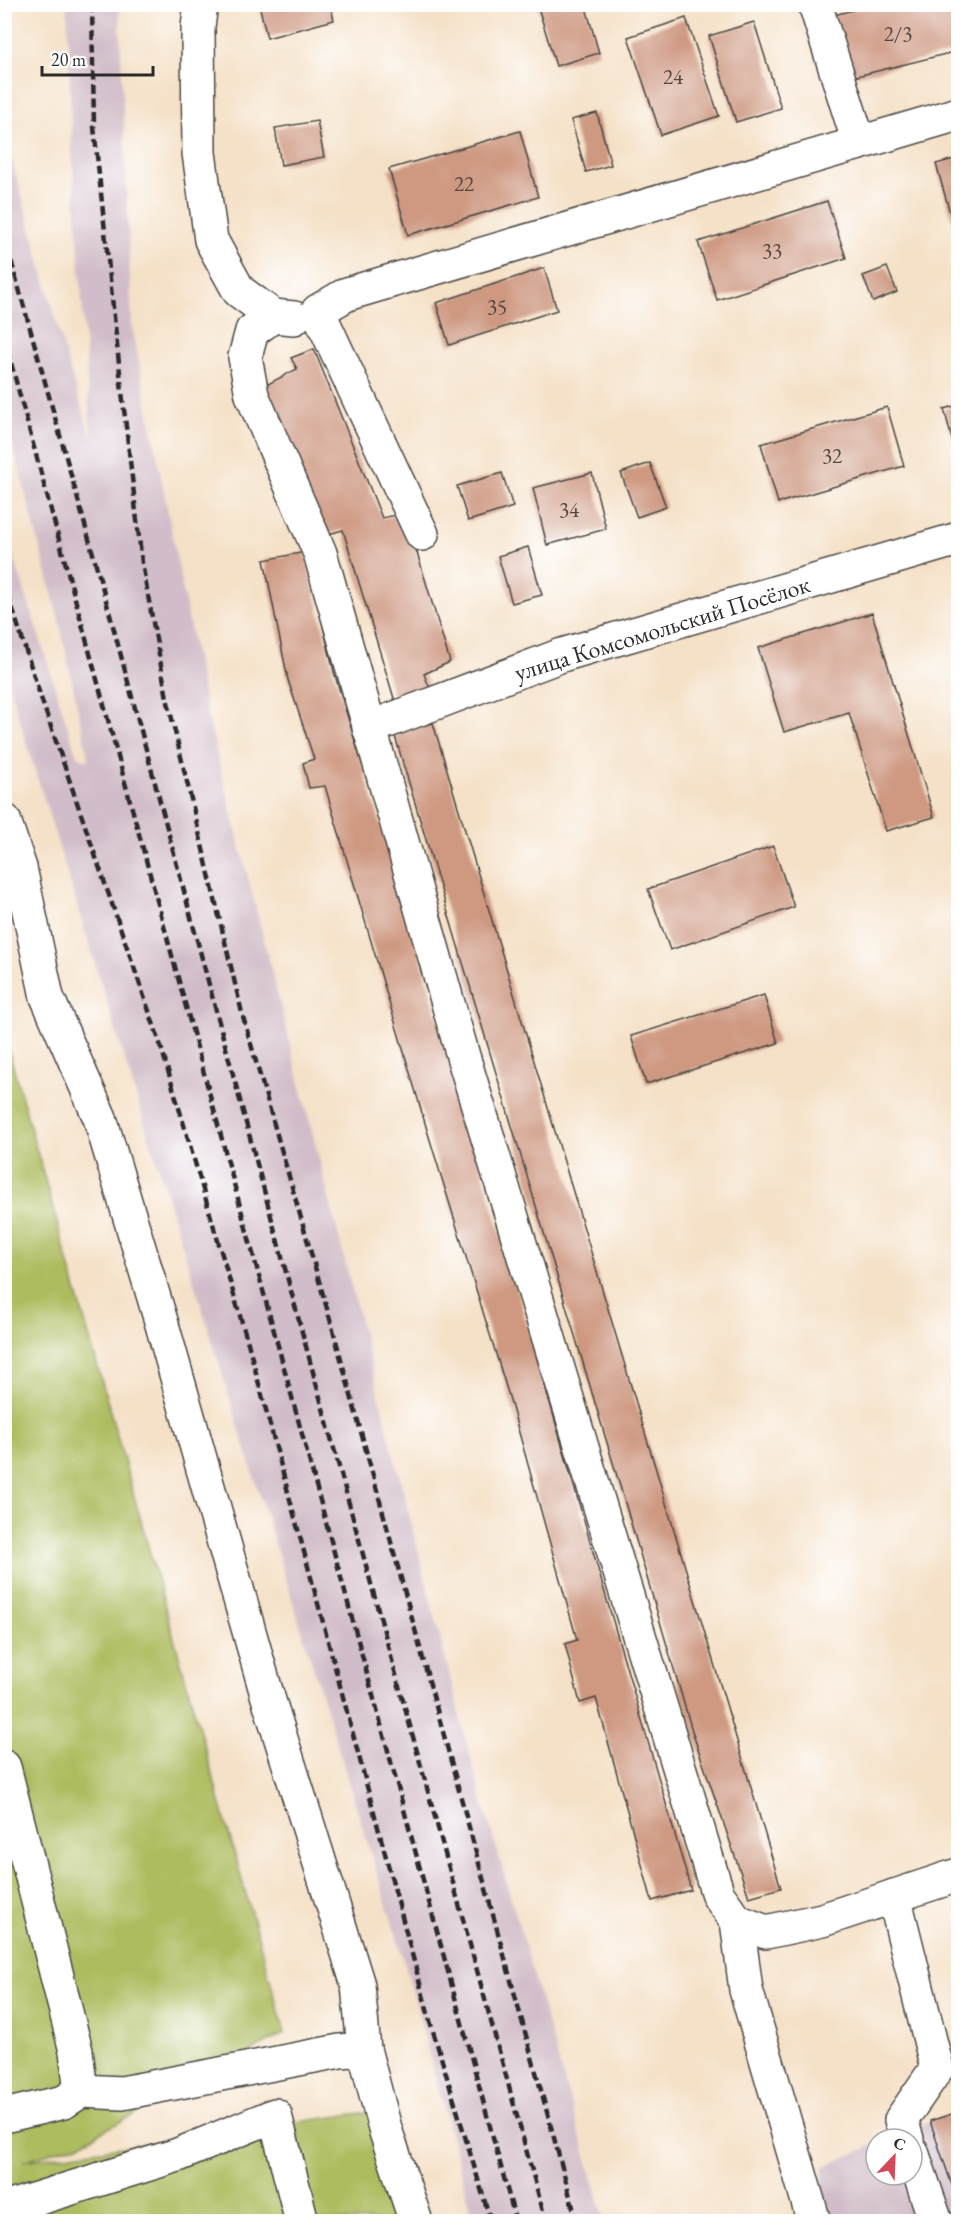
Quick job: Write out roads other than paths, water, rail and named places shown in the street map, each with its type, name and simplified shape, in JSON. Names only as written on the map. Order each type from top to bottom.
[{"type":"street","points":[[201,4],[198,27],[199,153],[211,240],[238,291],[273,316],[291,320],[318,311],[347,294],[958,114]]},
{"type":"street","points":[[815,4],[859,143]]},
{"type":"street","points":[[318,311],[422,534]]},
{"type":"street","points":[[273,316],[252,332],[245,357],[252,395],[320,553],[463,1056],[718,1895],[736,1921],[746,1990],[814,2222]]},
{"type":"street","name":"улица Комсомольский Посёлок","points":[[369,728],[562,655],[958,539]]},
{"type":"street","points":[[4,820],[20,868],[47,997],[100,1118],[161,1321],[266,1691],[358,1985],[364,2049],[386,2132],[416,2222]]},
{"type":"street","points":[[4,1767],[76,2051],[81,2091]]},
{"type":"street","points":[[736,1921],[766,1932],[822,1920],[958,1875]]},
{"type":"street","points":[[894,1896],[937,2068],[901,2120],[904,2127]]},
{"type":"street","points":[[4,2116],[64,2102],[81,2091],[122,2093],[340,2051],[364,2049]]},
{"type":"street","points":[[4,2209],[178,2155],[275,2115],[302,2222]]},
{"type":"street","points":[[924,2187],[936,2222]]},
{"type":"railway","points":[[92,4],[94,127],[122,392],[142,563],[167,698],[242,1013],[332,1326],[577,2222]]},
{"type":"railway","points":[[4,235],[109,611],[302,1332],[546,2222]]},
{"type":"railway","points":[[4,337],[516,2222]]},
{"type":"railway","points":[[4,582],[42,701],[159,1040],[248,1343],[430,2021],[491,2222]]}]
